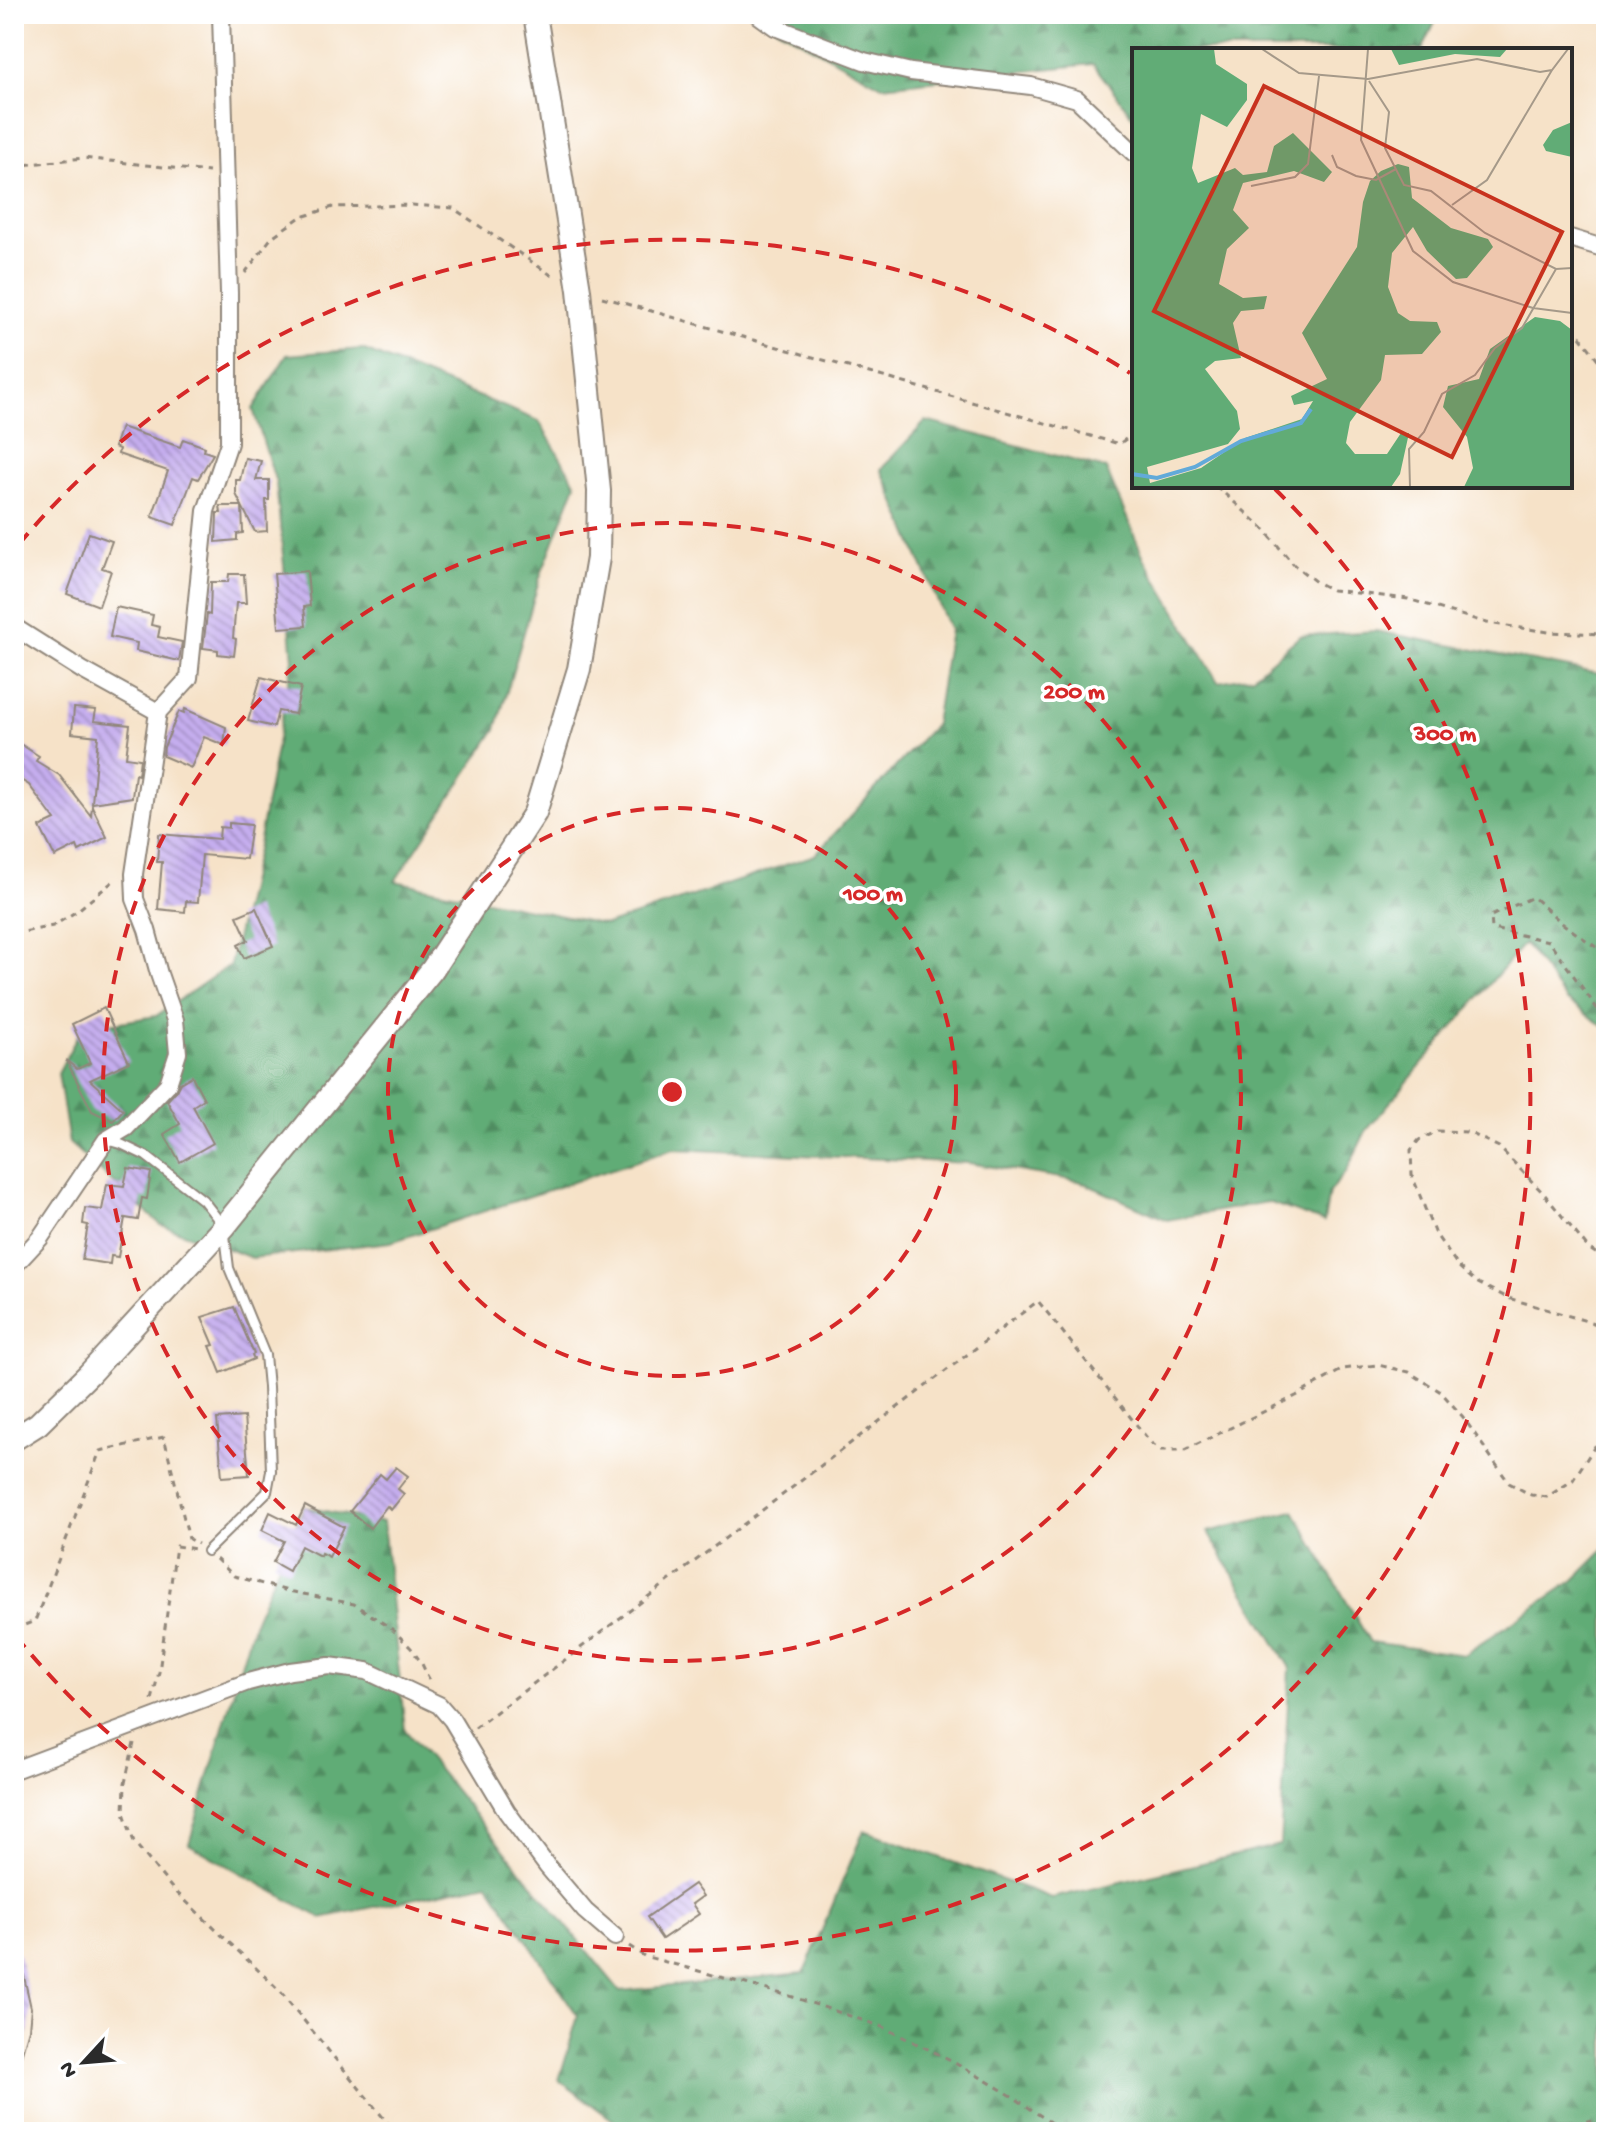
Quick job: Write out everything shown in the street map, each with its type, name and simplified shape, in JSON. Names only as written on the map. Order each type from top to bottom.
[{"type":"street","points":[[14,1266],[40,1238],[106,1140],[126,1128],[168,1084],[178,1053],[175,1020],[135,899],[134,874],[158,712],[189,678],[206,511],[229,443],[227,174],[221,14]]},
{"type":"street","points":[[14,1439],[38,1424],[89,1374],[224,1227],[432,970],[535,813],[579,669],[598,558],[599,491],[579,290],[535,14]]},
{"type":"street","points":[[757,14],[775,27],[864,61],[911,72],[1031,86],[1077,99],[1132,151]]},
{"type":"street","points":[[1572,239],[1606,249]]},
{"type":"street","points":[[14,627],[82,670],[158,712]]},
{"type":"street","points":[[14,1770],[248,1682],[290,1671],[329,1666],[367,1671],[439,1705],[452,1720],[507,1812],[547,1866],[585,1911],[615,1937]]},
{"type":"lane","points":[[106,1140],[146,1156],[203,1200],[224,1227],[229,1268],[265,1355],[271,1471],[267,1492],[207,1551]]},
{"type":"path","points":[[14,166],[83,158],[227,174]]},
{"type":"path","points":[[229,293],[272,237],[299,218],[333,207],[453,208],[552,276],[579,290],[1119,444],[1132,434]]},
{"type":"path","points":[[1572,330],[1580,336],[1606,370]]},
{"type":"path","points":[[1218,488],[1263,528],[1294,565],[1332,590],[1408,599],[1487,623],[1549,632],[1606,634]]},
{"type":"path","points":[[14,934],[53,926],[117,878],[135,899]]},
{"type":"path","points":[[1606,954],[1563,924],[1533,897],[1491,916],[1492,929],[1549,941],[1606,1021]]},
{"type":"path","points":[[1606,1260],[1588,1248],[1545,1195],[1499,1147],[1468,1132],[1438,1131],[1419,1140],[1411,1150],[1412,1175],[1434,1232],[1459,1267],[1476,1282],[1508,1298],[1597,1324],[1606,1340]]},
{"type":"path","points":[[462,1737],[1038,1301],[1151,1443],[1161,1450],[1185,1450],[1296,1396],[1343,1369],[1378,1365],[1409,1372],[1441,1392],[1463,1417],[1509,1483],[1531,1495],[1547,1497],[1573,1480],[1601,1437],[1606,1422]]},
{"type":"path","points":[[14,1629],[35,1621],[100,1451],[164,1437],[189,1539],[234,1576],[354,1604],[392,1629],[422,1664],[439,1705]]},
{"type":"path","points":[[207,1551],[176,1546],[159,1672],[147,1721],[133,1746],[125,1783],[124,1813],[134,1842],[171,1887],[279,1990],[395,2132]]},
{"type":"path","points":[[615,1937],[644,1956],[793,1997],[880,2026],[953,2061],[1064,2132]]},
{"type":"path","points":[[1467,2132],[1559,2127],[1606,2117]]},
{"type":"green space","points":[[752,14],[1439,14],[1423,48],[1132,48],[1132,115],[1093,64],[882,86]]},
{"type":"green space","points":[[362,349],[539,421],[576,484],[540,577],[496,729],[395,881],[606,925],[815,855],[935,724],[950,630],[881,469],[926,421],[1106,469],[1144,558],[1218,682],[1253,676],[1300,636],[1376,631],[1606,675],[1606,1028],[1566,1000],[1524,943],[1366,1131],[1346,1172],[1329,1192],[1324,1222],[1268,1202],[1167,1220],[1079,1181],[969,1163],[673,1149],[391,1242],[252,1258],[161,1225],[69,1143],[58,1073],[81,1029],[156,1016],[230,965],[257,850],[293,659],[276,483],[253,409],[287,355]]},
{"type":"green space","points":[[304,1507],[383,1522],[405,1730],[620,1991],[804,1973],[864,1830],[1052,1898],[1280,1845],[1290,1668],[1208,1532],[1294,1511],[1370,1642],[1464,1655],[1574,1580],[1606,1548],[1606,2132],[629,2132],[559,2080],[578,2016],[488,1883],[321,1918],[189,1844],[253,1624]]},
{"type":"building","points":[[121,427],[180,447],[183,439],[205,447],[204,451],[213,454],[198,479],[193,477],[175,525],[152,517],[168,471],[118,454],[119,449],[114,447]]},
{"type":"building","points":[[245,458],[261,461],[256,480],[269,480],[267,531],[255,532],[236,494],[236,480],[240,480]]},
{"type":"building","points":[[220,506],[242,506],[243,533],[237,534],[237,540],[216,542]]},
{"type":"building","points":[[89,533],[112,541],[102,568],[111,571],[99,606],[67,594]]},
{"type":"building","points":[[307,571],[310,606],[304,607],[306,626],[279,628],[274,574]]},
{"type":"building","points":[[229,574],[244,574],[246,603],[236,603],[234,656],[203,648],[207,614],[210,615],[211,582],[228,582]]},
{"type":"building","points":[[116,607],[153,615],[151,625],[160,627],[158,637],[182,642],[179,661],[136,651],[137,643],[110,637]]},
{"type":"building","points":[[261,677],[301,687],[295,714],[278,711],[274,727],[248,721]]},
{"type":"building","points":[[74,708],[96,710],[94,721],[130,725],[126,757],[140,759],[132,797],[92,803],[98,736],[72,733]]},
{"type":"building","points":[[185,709],[226,727],[224,745],[204,737],[191,768],[163,756],[179,711],[184,713]]},
{"type":"building","points":[[14,740],[39,756],[36,761],[59,775],[91,816],[92,806],[107,837],[79,851],[77,846],[55,857],[40,827],[55,820],[29,785],[14,776]]},
{"type":"building","points":[[229,823],[251,825],[246,859],[202,855],[198,902],[186,901],[185,912],[158,909],[162,862],[157,862],[159,834],[219,839],[220,827],[229,828]]},
{"type":"building","points":[[256,908],[273,946],[244,958],[238,945],[248,940],[237,916]]},
{"type":"building","points":[[104,1008],[129,1062],[90,1080],[123,1110],[113,1121],[92,1111],[66,1060],[77,1069],[90,1063],[72,1024]]},
{"type":"building","points":[[192,1076],[204,1099],[193,1106],[213,1143],[180,1162],[164,1134],[180,1124],[167,1101],[180,1083]]},
{"type":"building","points":[[128,1168],[151,1172],[147,1199],[142,1198],[138,1220],[125,1218],[118,1257],[111,1256],[110,1264],[82,1260],[88,1225],[83,1224],[85,1208],[102,1210],[107,1184],[124,1186]]},
{"type":"building","points":[[234,1307],[254,1359],[221,1373],[202,1317]]},
{"type":"building","points":[[244,1417],[249,1475],[222,1477],[217,1419]]},
{"type":"building","points":[[396,1467],[408,1476],[398,1489],[404,1494],[391,1510],[387,1506],[370,1528],[350,1511],[380,1474],[386,1479]]},
{"type":"building","points":[[305,1506],[344,1527],[329,1557],[301,1546],[289,1571],[273,1562],[284,1541],[262,1530],[270,1512],[296,1525]]},
{"type":"building","points":[[694,1884],[703,1896],[692,1904],[699,1914],[662,1939],[647,1917]]},
{"type":"building","points":[[19,1954],[31,2008],[29,2029],[18,2066],[14,2066],[14,1955]]}]
